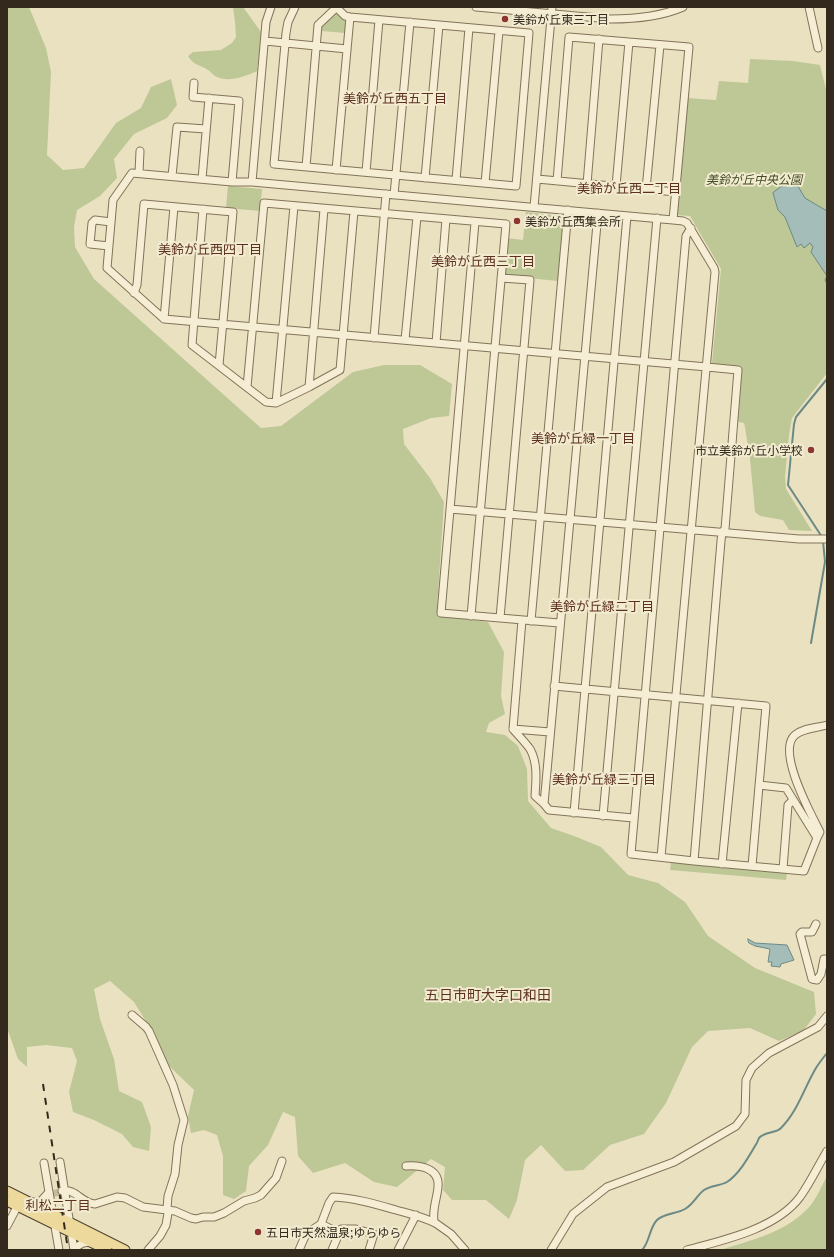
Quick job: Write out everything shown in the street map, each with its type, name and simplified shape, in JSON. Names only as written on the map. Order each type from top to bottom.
[{"type":"main road","points":[[7,1191],[125,1250]]},
{"type":"main road","points":[[7,1201],[107,1250]]},
{"type":"street","points":[[252,182],[266,22],[271,7]]},
{"type":"street","points":[[295,7],[288,22],[285,43],[274,164],[336,170],[366,172],[425,178],[456,180],[516,186],[529,33],[350,17],[345,16],[336,7],[318,25],[306,167]]},
{"type":"street","points":[[476,7],[551,10],[610,19],[631,19],[651,16],[684,7]]},
{"type":"street","points":[[809,7],[818,48]]},
{"type":"street","points":[[534,207],[551,10]]},
{"type":"street","points":[[336,170],[350,17]]},
{"type":"street","points":[[366,172],[379,20]]},
{"type":"street","points":[[394,195],[410,22]]},
{"type":"street","points":[[425,178],[439,25]]},
{"type":"street","points":[[456,180],[469,28]]},
{"type":"street","points":[[485,183],[499,31]]},
{"type":"street","points":[[556,181],[570,37],[689,47],[673,220]]},
{"type":"street","points":[[587,184],[599,39]]},
{"type":"street","points":[[265,41],[346,49]]},
{"type":"street","points":[[616,186],[629,42]]},
{"type":"street","points":[[646,189],[660,45]]},
{"type":"street","points":[[194,82],[193,97],[239,101],[232,182]]},
{"type":"street","points":[[202,179],[210,98]]},
{"type":"street","points":[[172,176],[177,127],[206,129]]},
{"type":"street","points":[[138,173],[140,151]]},
{"type":"street","points":[[661,857],[675,697],[707,367],[715,272],[691,228],[683,221],[657,218],[252,182],[232,182],[132,173],[113,200],[107,268],[164,319],[584,357],[674,364],[707,367],[738,370],[725,529],[722,532],[694,861]]},
{"type":"street","points":[[537,179],[676,192]]},
{"type":"street","points":[[374,338],[386,194]]},
{"type":"street","points":[[247,387],[264,203],[506,224],[471,616]]},
{"type":"street","points":[[134,293],[137,285],[144,204],[233,212],[220,365]]},
{"type":"street","points":[[276,402],[294,206]]},
{"type":"street","points":[[164,319],[174,207]]},
{"type":"street","points":[[203,209],[192,345],[220,365],[266,402],[276,402],[309,387],[340,370],[354,211]]},
{"type":"street","points":[[309,387],[324,209]]},
{"type":"street","points":[[531,621],[568,210]]},
{"type":"street","points":[[544,804],[559,623],[598,213]]},
{"type":"street","points":[[574,813],[627,216]]},
{"type":"street","points":[[405,340],[416,217]]},
{"type":"street","points":[[603,816],[657,218]]},
{"type":"street","points":[[436,343],[446,219]]},
{"type":"street","points":[[109,246],[90,244],[92,223],[95,220],[111,222]]},
{"type":"street","points":[[475,222],[441,613],[559,623]]},
{"type":"street","points":[[691,228],[686,236],[661,527],[644,694],[631,854],[804,871],[820,832],[796,783],[789,752],[789,744],[794,736],[801,731],[827,725]]},
{"type":"street","points":[[500,618],[525,351],[530,280],[501,278]]},
{"type":"street","points":[[450,509],[799,539],[827,539]]},
{"type":"street","points":[[522,620],[513,729],[530,749],[536,774],[535,796],[549,810],[634,818]]},
{"type":"street","points":[[554,686],[766,706],[752,866]]},
{"type":"street","points":[[722,864],[738,703]]},
{"type":"street","points":[[513,729],[550,732]]},
{"type":"street","points":[[759,786],[786,788],[817,838]]},
{"type":"street","points":[[783,869],[788,805],[793,800]]},
{"type":"street","points":[[816,924],[812,932],[802,932],[800,934],[812,979],[817,980],[820,978],[824,959],[827,959]]},
{"type":"street","points":[[132,1015],[149,1031],[173,1085],[184,1115],[174,1174],[168,1196],[168,1220],[163,1232],[148,1250]]},
{"type":"street","points":[[551,1250],[573,1214],[607,1187],[674,1162],[736,1126],[745,1114],[745,1084],[752,1068],[769,1053],[818,1027],[827,1016]]},
{"type":"street","points":[[688,1250],[708,1245],[764,1226],[785,1213],[800,1197],[827,1152]]},
{"type":"street","points":[[63,1190],[73,1191],[86,1202],[91,1204],[117,1197],[125,1198],[143,1207],[167,1209],[193,1219],[217,1217],[244,1200],[255,1198],[264,1192],[276,1178],[282,1161]]},
{"type":"street","points":[[60,1162],[63,1190],[74,1250]]},
{"type":"street","points":[[44,1163],[58,1250]]},
{"type":"street","points":[[406,1166],[425,1166],[435,1175],[438,1186],[433,1215],[434,1222],[437,1224]]},
{"type":"street","points":[[28,1201],[40,1202],[50,1194]]},
{"type":"street","points":[[299,1250],[306,1234],[321,1224],[329,1203],[333,1197],[350,1197],[429,1220],[451,1234],[465,1250]]},
{"type":"street","points":[[7,1226],[17,1207]]},
{"type":"street","points":[[398,1250],[416,1215]]},
{"type":"street","points":[[321,1224],[339,1233]]},
{"type":"street","points":[[332,1250],[341,1229],[356,1229],[374,1234],[369,1250]]},
{"type":"street","points":[[74,1250],[78,1246],[87,1242],[98,1245]]},
{"type":"green space","points":[[7,7],[29,7],[46,48],[51,72],[47,155],[63,170],[84,168],[116,123],[141,108],[151,87],[171,79],[177,105],[167,118],[134,134],[114,159],[117,178],[100,196],[77,210],[74,227],[75,247],[94,279],[261,428],[281,426],[353,372],[384,365],[420,365],[452,384],[449,416],[431,418],[403,429],[404,444],[430,478],[444,502],[437,609],[439,616],[488,622],[504,652],[501,696],[505,714],[489,723],[486,732],[505,735],[518,746],[527,769],[528,801],[551,828],[601,847],[628,875],[658,883],[685,902],[708,936],[755,968],[814,992],[816,1014],[803,1031],[779,1041],[750,1028],[708,1031],[692,1047],[666,1103],[644,1134],[610,1145],[583,1170],[565,1171],[541,1145],[525,1160],[517,1200],[509,1219],[486,1200],[452,1200],[443,1190],[445,1167],[431,1159],[397,1187],[374,1182],[345,1163],[313,1173],[298,1156],[295,1117],[283,1112],[268,1145],[249,1166],[246,1191],[234,1199],[223,1195],[223,1156],[217,1135],[204,1130],[191,1133],[188,1116],[194,1090],[166,1063],[147,1023],[134,1002],[110,981],[94,989],[100,1019],[114,1059],[119,1091],[142,1102],[151,1127],[149,1151],[133,1147],[122,1134],[94,1120],[73,1112],[69,1092],[77,1061],[72,1048],[46,1045],[27,1047],[27,1067],[18,1059],[7,1028]]},
{"type":"green space","points":[[233,7],[243,7],[261,32],[257,71],[241,77],[225,79],[215,76],[209,70],[195,63],[188,56],[193,52],[221,50],[232,43],[236,37]]},
{"type":"green space","points":[[334,14],[339,14],[346,22],[345,33],[321,31],[321,26]]},
{"type":"green space","name":"美鈴が丘中央公園","points":[[750,59],[793,61],[820,65],[827,93],[827,373],[792,418],[785,477],[786,489],[812,531],[789,530],[783,520],[760,516],[755,512],[750,459],[745,427],[744,423],[737,420],[742,368],[713,365],[712,363],[721,269],[690,216],[677,215],[687,98],[716,100],[719,81],[748,83]]},
{"type":"green space","points":[[228,186],[262,189],[260,211],[226,208]]},
{"type":"green space","points":[[526,212],[561,216],[563,218],[558,281],[507,276],[504,272],[507,238],[523,240]]},
{"type":"green space","points":[[671,862],[787,873],[786,880],[670,870]]},
{"type":"green space","points":[[827,1176],[827,1250],[720,1250],[769,1234],[792,1222],[811,1205]]},
{"type":"water","points":[[793,178],[805,198],[827,211],[827,276],[811,252],[813,247],[810,243],[804,248],[801,244],[797,247],[785,217],[778,210],[773,193]]},
{"type":"water","points":[[748,939],[755,943],[787,945],[794,960],[781,964],[780,967],[771,966],[772,962],[768,962],[770,949],[755,946],[749,943]]},
{"type":"waterway","points":[[822,537],[788,485],[796,417],[827,379]]},
{"type":"waterway","points":[[811,643],[825,562],[823,541]]},
{"type":"waterway","points":[[642,1250],[645,1247],[652,1227],[657,1220],[663,1216],[685,1209],[691,1205],[707,1188],[727,1182],[743,1166],[759,1138],[764,1134],[779,1130],[781,1128],[792,1114],[816,1068],[827,1053]]},
{"type":"tunnel","points":[[52,1194],[62,1191]]},
{"type":"railway","points":[[43,1084],[68,1250]]},
{"type":"place","name":"美鈴が丘東三丁目","points":[[505,19]]},
{"type":"place","name":"美鈴が丘西集会所","points":[[517,221]]},
{"type":"place","name":"市立美鈴が丘小学校","points":[[811,450]]},
{"type":"place","name":"五日市天然温泉;ゆらゆら","points":[[258,1232]]},
{"type":"district","name":"美鈴が丘西五丁目","points":[[395,98]]},
{"type":"district","name":"美鈴が丘西二丁目","points":[[629,188]]},
{"type":"district","name":"美鈴が丘西四丁目","points":[[210,249]]},
{"type":"district","name":"美鈴が丘西三丁目","points":[[483,261]]},
{"type":"district","name":"美鈴が丘緑一丁目","points":[[583,438]]},
{"type":"district","name":"美鈴が丘緑二丁目","points":[[602,606]]},
{"type":"district","name":"美鈴が丘緑三丁目","points":[[604,779]]},
{"type":"district","name":"五日市町大字口和田","points":[[488,995]]},
{"type":"district","name":"利松二丁目","points":[[58,1205]]}]
